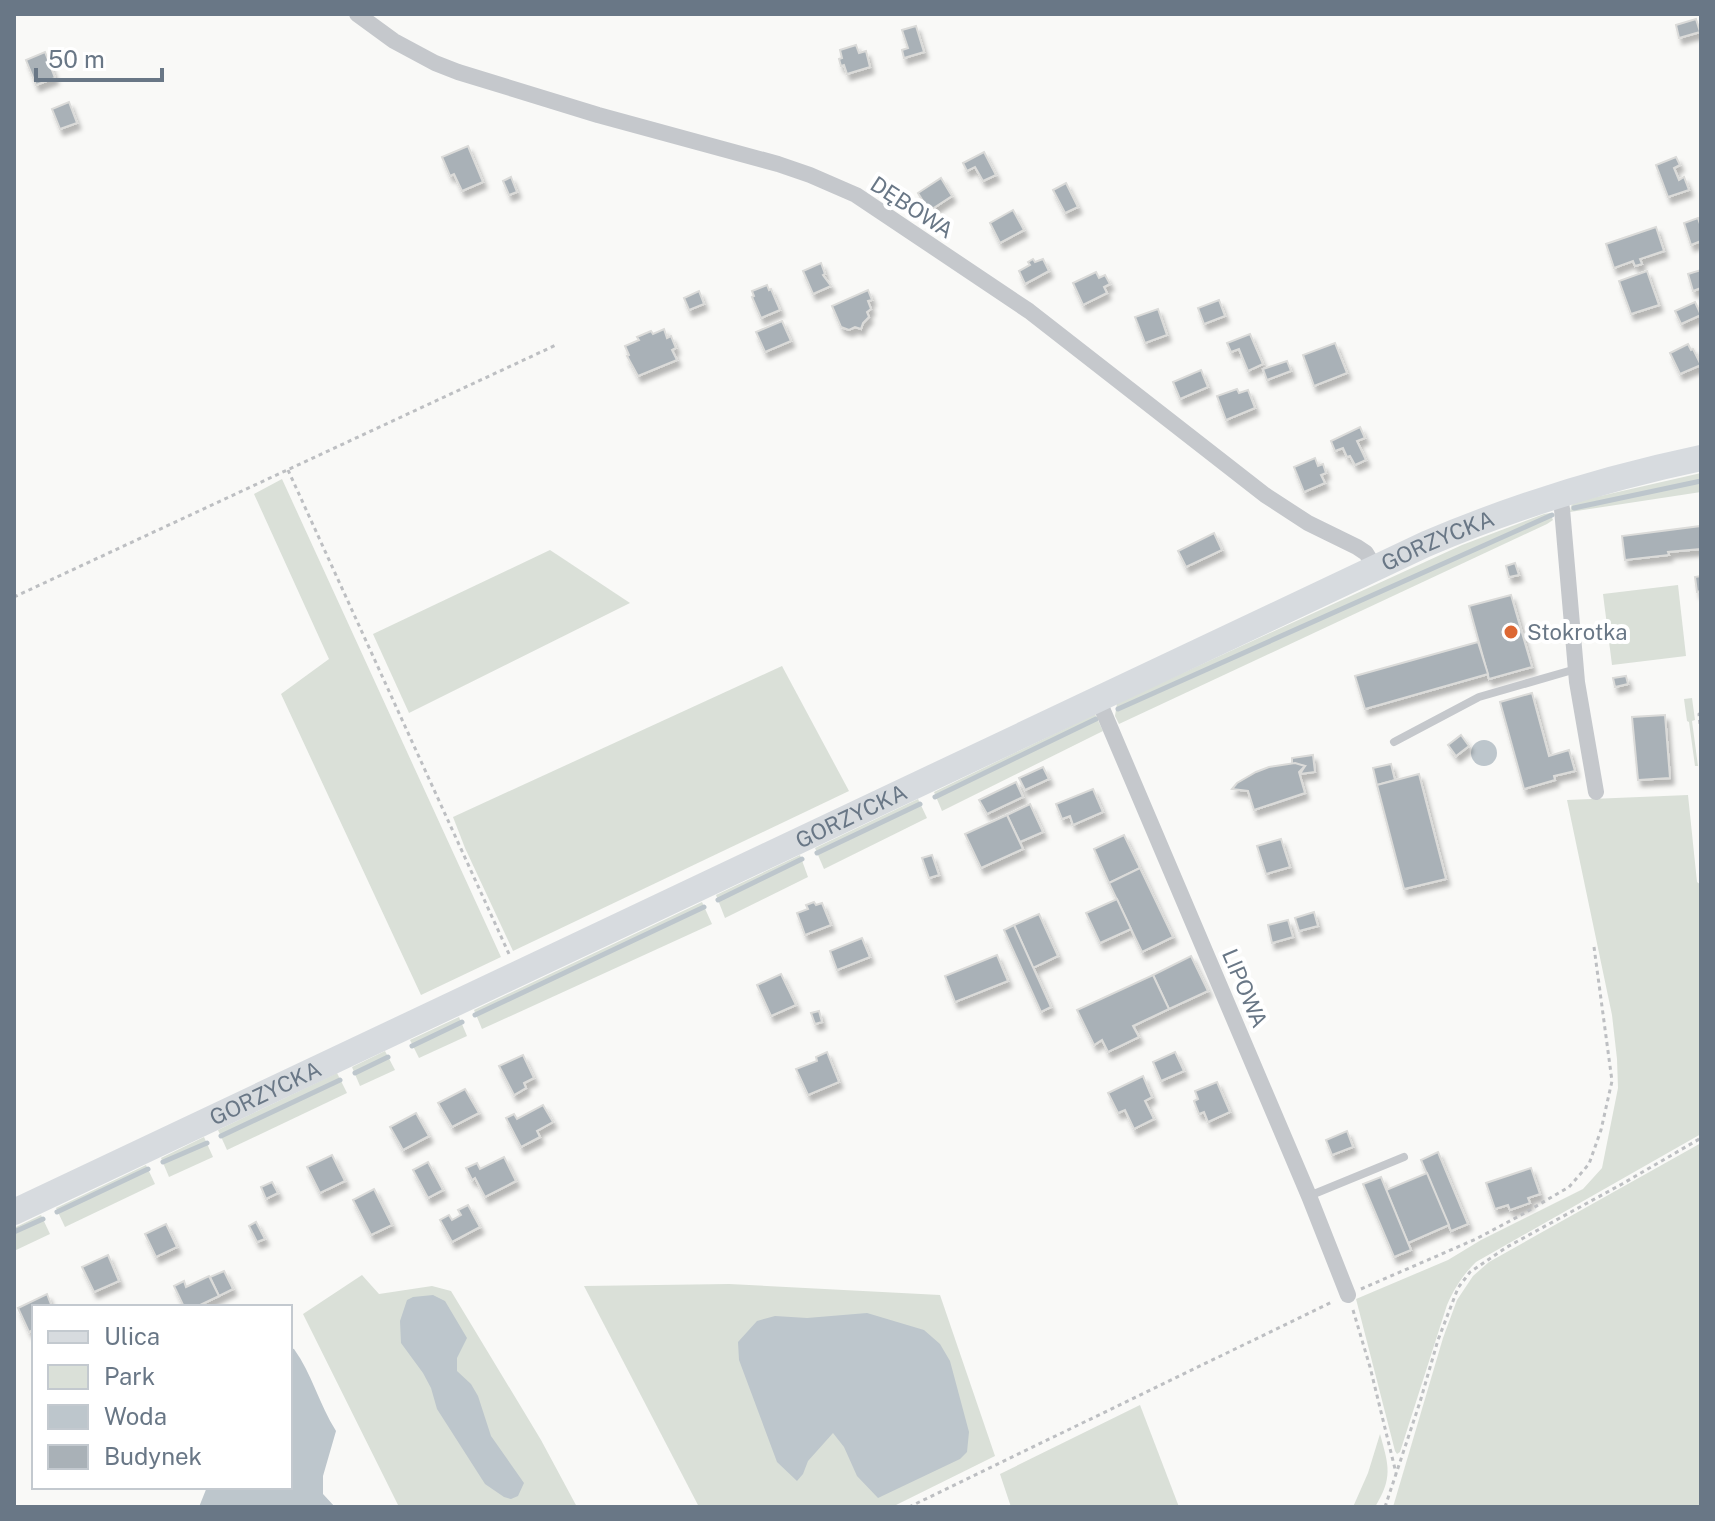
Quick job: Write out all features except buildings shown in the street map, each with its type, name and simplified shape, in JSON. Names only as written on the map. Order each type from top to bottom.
[{"type":"main road","name":"GORZYCKA","points":[[14,1212],[1375,568],[1467,527],[1559,494],[1628,474],[1701,458]]},
{"type":"street","name":"DĘBOWA","points":[[357,14],[394,41],[458,72],[598,115],[778,164],[856,195],[1029,311],[1265,495],[1308,523],[1366,553],[1375,568]]},
{"type":"street","points":[[1559,494],[1576,669],[1596,792]]},
{"type":"street","name":"LIPOWA","points":[[1098,699],[1348,1295]]},
{"type":"lane","points":[[1394,742],[1479,697],[1576,669]]},
{"type":"lane","points":[[1309,1196],[1404,1157]]},
{"type":"path","points":[[14,597],[556,345]]},
{"type":"path","points":[[288,470],[518,974]]},
{"type":"path","points":[[1701,714],[1701,733]]},
{"type":"path","points":[[1384,1506],[1438,1340],[1458,1288],[1470,1272],[1507,1247],[1701,1138]]},
{"type":"path","points":[[1348,1295],[1370,1367],[1396,1473]]},
{"type":"green space","points":[[1701,473],[1701,492],[1570,512],[1574,502]]},
{"type":"green space","points":[[282,479],[501,957],[421,995],[281,694],[329,659],[254,494]]},
{"type":"green space","points":[[1550,513],[1553,520],[1547,524],[1119,724],[1115,716],[1117,703],[1462,545]]},
{"type":"green space","points":[[550,550],[630,603],[409,713],[373,634]]},
{"type":"green space","points":[[1678,585],[1686,656],[1612,665],[1603,594]]},
{"type":"green space","points":[[782,666],[849,791],[513,951],[453,817]]},
{"type":"green space","points":[[1692,698],[1698,766],[1695,766],[1684,699]]},
{"type":"green space","points":[[1095,714],[1103,731],[942,811],[934,792]]},
{"type":"green space","points":[[1688,795],[1697,882],[1701,885],[1701,1134],[1471,1267],[1447,1305],[1397,1454],[1356,1299],[1448,1260],[1583,1189],[1602,1168],[1618,1088],[1617,1059],[1612,1015],[1567,800]]},
{"type":"green space","points":[[918,799],[927,818],[824,869],[815,848]]},
{"type":"green space","points":[[800,855],[808,877],[725,918],[716,895]]},
{"type":"green space","points":[[702,902],[712,924],[482,1029],[474,1010]]},
{"type":"green space","points":[[459,1017],[467,1036],[419,1058],[410,1040]]},
{"type":"green space","points":[[385,1051],[395,1070],[360,1086],[352,1067]]},
{"type":"green space","points":[[337,1073],[347,1093],[227,1150],[218,1130]]},
{"type":"green space","points":[[204,1137],[213,1157],[169,1177],[161,1158]]},
{"type":"green space","points":[[1701,1143],[1701,1507],[1393,1507],[1443,1338],[1457,1300],[1473,1276],[1489,1262]]},
{"type":"green space","points":[[146,1165],[155,1184],[65,1227],[56,1208]]},
{"type":"green space","points":[[41,1215],[50,1234],[14,1251],[14,1228]]},
{"type":"green space","points":[[362,1275],[379,1294],[432,1286],[451,1291],[541,1440],[577,1507],[399,1507],[303,1314]]},
{"type":"green space","points":[[729,1284],[940,1295],[995,1456],[892,1507],[699,1507],[584,1286]]},
{"type":"green space","points":[[1140,1405],[1179,1507],[1011,1507],[1000,1474]]},
{"type":"green space","points":[[1380,1434],[1388,1472],[1385,1488],[1375,1507],[1353,1507],[1368,1473]]},
{"type":"water","points":[[1484,740],[1493,744],[1497,753],[1493,762],[1484,766],[1475,762],[1471,753],[1475,744]]},
{"type":"water","points":[[433,1295],[445,1301],[467,1338],[457,1358],[457,1371],[471,1384],[491,1436],[524,1483],[518,1496],[511,1499],[485,1484],[437,1409],[423,1373],[401,1343],[400,1321],[407,1300]]},
{"type":"water","points":[[867,1313],[924,1330],[940,1344],[950,1361],[969,1432],[967,1452],[960,1459],[878,1498],[857,1476],[844,1447],[833,1433],[808,1461],[797,1481],[777,1462],[739,1360],[738,1342],[757,1321],[775,1316],[807,1318]]},
{"type":"water","points":[[294,1349],[336,1431],[323,1476],[323,1494],[335,1507],[199,1507],[206,1489],[292,1489]]},
{"type":"waterway","points":[[1574,508],[1701,481]]},
{"type":"waterway","points":[[1118,709],[1552,515]]},
{"type":"waterway","points":[[935,797],[1096,719]]},
{"type":"waterway","points":[[817,853],[920,804]]},
{"type":"waterway","points":[[718,900],[802,859]]},
{"type":"waterway","points":[[475,1015],[704,907]]},
{"type":"waterway","points":[[412,1046],[462,1022]]},
{"type":"waterway","points":[[355,1073],[388,1057]]},
{"type":"waterway","points":[[221,1136],[340,1080]]},
{"type":"waterway","points":[[163,1162],[207,1143]]},
{"type":"waterway","points":[[57,1212],[148,1169]]},
{"type":"waterway","points":[[14,1232],[43,1219]]},
{"type":"place","name":"Stokrotka","points":[[1511,632]]}]
